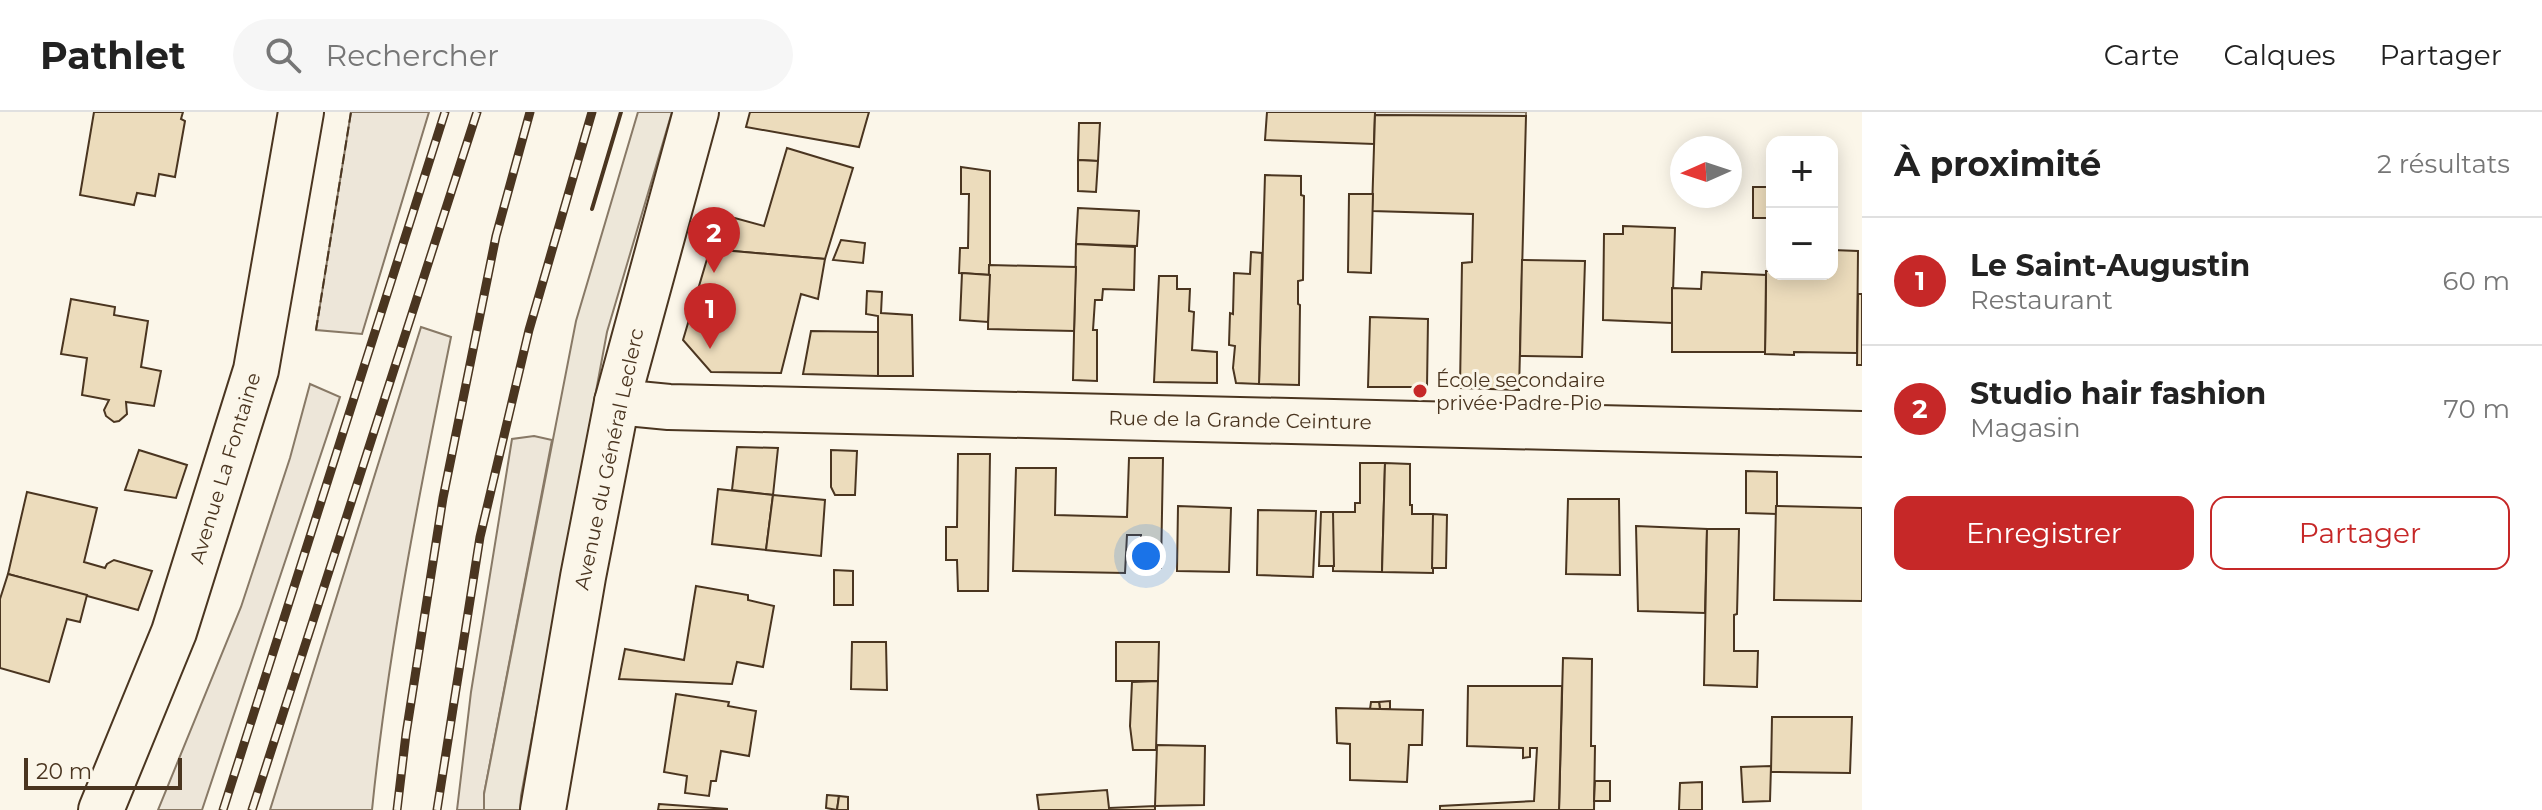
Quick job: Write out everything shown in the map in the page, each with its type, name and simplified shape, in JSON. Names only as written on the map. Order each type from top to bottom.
[{"type":"street","name":"Avenue La Fontaine","points":[[101,810],[174,632],[256,370],[301,112]]},
{"type":"street","name":"Avenue du Général Leclerc","points":[[543,810],[617,402],[696,112]]},
{"type":"street","name":"Rue de la Grande Ceinture","points":[[617,402],[669,407],[1862,434]]},
{"type":"shaded area","points":[[351,112],[429,112],[362,334],[316,330]]},
{"type":"shaded area","points":[[638,112],[672,112],[607,332],[520,810],[484,810],[484,794],[576,321]]},
{"type":"shaded area","points":[[1375,112],[1526,112],[1526,116],[1375,115]]},
{"type":"shaded area","points":[[421,327],[451,337],[396,632],[372,810],[270,810]]},
{"type":"shaded area","points":[[310,384],[340,397],[202,810],[158,810],[241,607],[290,458]]},
{"type":"shaded area","points":[[534,436],[552,440],[484,794],[484,810],[457,810],[471,692],[512,439]]},
{"type":"building","points":[[94,112],[183,112],[181,119],[185,121],[175,177],[159,174],[155,196],[137,193],[134,205],[80,195]]},
{"type":"building","points":[[750,112],[869,112],[859,147],[746,127]]},
{"type":"building","points":[[1267,112],[1375,112],[1374,144],[1265,140]]},
{"type":"building","points":[[1375,115],[1526,116],[1519,390],[1460,388],[1462,263],[1472,262],[1473,214],[1372,211]]},
{"type":"building","points":[[1079,123],[1100,123],[1098,161],[1078,160]]},
{"type":"building","points":[[787,148],[853,168],[825,259],[710,249],[720,214],[764,226]]},
{"type":"building","points":[[1078,160],[1098,161],[1096,192],[1078,191]]},
{"type":"building","points":[[961,167],[990,171],[990,275],[959,273],[960,248],[968,248],[969,194],[961,194]]},
{"type":"building","points":[[1265,175],[1301,176],[1301,195],[1304,196],[1303,280],[1298,281],[1299,385],[1259,384]]},
{"type":"building","points":[[1753,187],[1766,187],[1766,218],[1753,218]]},
{"type":"building","points":[[1349,194],[1373,194],[1371,273],[1348,272]]},
{"type":"building","points":[[1078,208],[1139,211],[1137,246],[1076,244]]},
{"type":"building","points":[[1623,226],[1675,228],[1672,323],[1603,320],[1604,234],[1623,234]]},
{"type":"building","points":[[841,240],[865,243],[863,263],[833,260]]},
{"type":"building","points":[[1076,244],[1135,247],[1134,290],[1103,289],[1102,300],[1095,300],[1093,330],[1097,330],[1097,381],[1073,380]]},
{"type":"building","points":[[710,249],[825,259],[818,299],[801,294],[781,373],[711,372],[683,340]]},
{"type":"building","points":[[1838,250],[1858,251],[1857,353],[1765,354],[1766,271],[1766,280],[1838,280]]},
{"type":"building","points":[[1251,252],[1262,253],[1259,384],[1236,383],[1233,368],[1235,346],[1229,345],[1234,273],[1250,274]]},
{"type":"building","points":[[1522,260],[1585,261],[1582,357],[1520,356]]},
{"type":"building","points":[[989,265],[1076,267],[1074,331],[988,329]]},
{"type":"building","points":[[1702,272],[1766,275],[1765,352],[1672,352],[1672,288],[1701,289]]},
{"type":"building","points":[[962,273],[990,275],[988,322],[960,320]]},
{"type":"building","points":[[1159,276],[1177,276],[1177,289],[1190,289],[1189,311],[1194,312],[1192,350],[1217,352],[1217,383],[1154,382]]},
{"type":"building","points":[[867,291],[882,292],[881,313],[912,315],[913,376],[878,376],[878,316],[866,314]]},
{"type":"building","points":[[1858,294],[1862,294],[1862,365],[1857,365]]},
{"type":"building","points":[[71,299],[115,307],[114,315],[148,321],[141,367],[161,371],[154,406],[126,402],[127,414],[114,422],[104,410],[109,400],[82,395],[87,358],[61,354]]},
{"type":"building","points":[[1370,317],[1428,319],[1427,387],[1368,387]]},
{"type":"building","points":[[811,331],[878,332],[878,376],[803,374]]},
{"type":"building","points":[[737,447],[778,448],[773,495],[732,490]]},
{"type":"building","points":[[139,450],[187,465],[176,498],[125,490]]},
{"type":"building","points":[[831,450],[857,451],[855,495],[835,495],[831,487]]},
{"type":"building","points":[[958,454],[990,454],[988,591],[958,591],[957,560],[946,560],[946,527],[957,527]]},
{"type":"building","points":[[1129,458],[1163,458],[1161,568],[1141,568],[1141,535],[1127,535],[1125,573],[1013,571],[1016,468],[1056,468],[1055,515],[1127,517]]},
{"type":"building","points":[[1360,463],[1385,463],[1382,572],[1333,571],[1333,512],[1355,512],[1355,503],[1360,503]]},
{"type":"building","points":[[1385,463],[1410,464],[1412,514],[1433,514],[1433,573],[1382,572]]},
{"type":"building","points":[[1746,471],[1777,472],[1777,514],[1746,513]]},
{"type":"building","points":[[718,489],[773,495],[766,550],[712,544]]},
{"type":"building","points":[[27,492],[97,508],[84,562],[105,568],[114,560],[152,571],[138,610],[8,574]]},
{"type":"building","points":[[773,495],[825,500],[821,556],[766,550]]},
{"type":"building","points":[[1568,499],[1619,499],[1620,575],[1566,574]]},
{"type":"building","points":[[1178,506],[1231,508],[1229,572],[1177,571]]},
{"type":"building","points":[[1776,506],[1862,508],[1862,601],[1774,600]]},
{"type":"building","points":[[1258,510],[1316,511],[1313,577],[1257,575]]},
{"type":"building","points":[[1321,512],[1333,512],[1334,566],[1319,566]]},
{"type":"building","points":[[1433,514],[1447,515],[1446,568],[1432,568]]},
{"type":"building","points":[[1636,526],[1707,529],[1705,613],[1638,611]]},
{"type":"building","points":[[1707,529],[1739,529],[1734,651],[1758,651],[1757,687],[1704,685]]},
{"type":"building","points":[[834,570],[853,571],[853,605],[834,605]]},
{"type":"building","points":[[8,574],[87,595],[80,622],[67,619],[49,682],[0,668],[0,599]]},
{"type":"building","points":[[696,586],[748,595],[748,600],[774,606],[763,667],[737,662],[732,684],[619,679],[625,649],[684,660]]},
{"type":"building","points":[[852,642],[886,642],[887,690],[851,689]]},
{"type":"building","points":[[1116,642],[1159,642],[1158,681],[1116,681]]},
{"type":"building","points":[[1563,658],[1592,659],[1594,810],[1559,810]]},
{"type":"building","points":[[1158,681],[1156,750],[1133,750],[1130,726],[1132,682]]},
{"type":"building","points":[[1468,686],[1562,686],[1559,810],[1440,810],[1440,806],[1534,801],[1537,748],[1530,748],[1530,757],[1523,758],[1523,748],[1467,746]]},
{"type":"building","points":[[676,694],[729,702],[728,706],[756,711],[749,756],[721,751],[716,781],[711,781],[709,796],[685,793],[687,776],[664,772]]},
{"type":"building","points":[[1390,701],[1390,709],[1380,709],[1379,702]]},
{"type":"building","points":[[1371,702],[1379,702],[1380,709],[1370,709]]},
{"type":"building","points":[[1336,708],[1423,710],[1422,745],[1409,745],[1407,782],[1350,780],[1350,744],[1337,743]]},
{"type":"building","points":[[1772,717],[1852,717],[1850,773],[1771,772]]},
{"type":"building","points":[[1157,745],[1205,746],[1204,805],[1155,806]]},
{"type":"building","points":[[1771,766],[1770,801],[1743,802],[1741,767]]},
{"type":"building","points":[[1595,781],[1610,781],[1610,801],[1594,801]]},
{"type":"building","points":[[1702,782],[1702,810],[1679,810],[1680,783]]},
{"type":"building","points":[[1107,790],[1109,808],[1155,806],[1155,810],[1039,810],[1037,795]]},
{"type":"building","points":[[827,795],[839,796],[837,810],[826,808]]},
{"type":"building","points":[[839,796],[848,797],[848,810],[837,810]]},
{"type":"building","points":[[659,804],[727,809],[727,810],[658,810]]},
{"type":"railway","points":[[223,810],[445,112]]},
{"type":"railway","points":[[252,810],[477,112]]},
{"type":"railway","points":[[397,810],[443,498],[496,236],[530,112]]},
{"type":"railway","points":[[437,810],[480,537],[529,330],[592,112]]},
{"type":"fence","points":[[316,330],[351,112]]},
{"type":"wall","points":[[592,209],[621,112]]},
{"type":"place","name":"Studio hair fashion","points":[[714,273]]},
{"type":"place","name":"Le Saint-Augustin","points":[[710,349]]},
{"type":"place","name":"École secondaire privée Padre-Pio","points":[[1420,391]]}]
